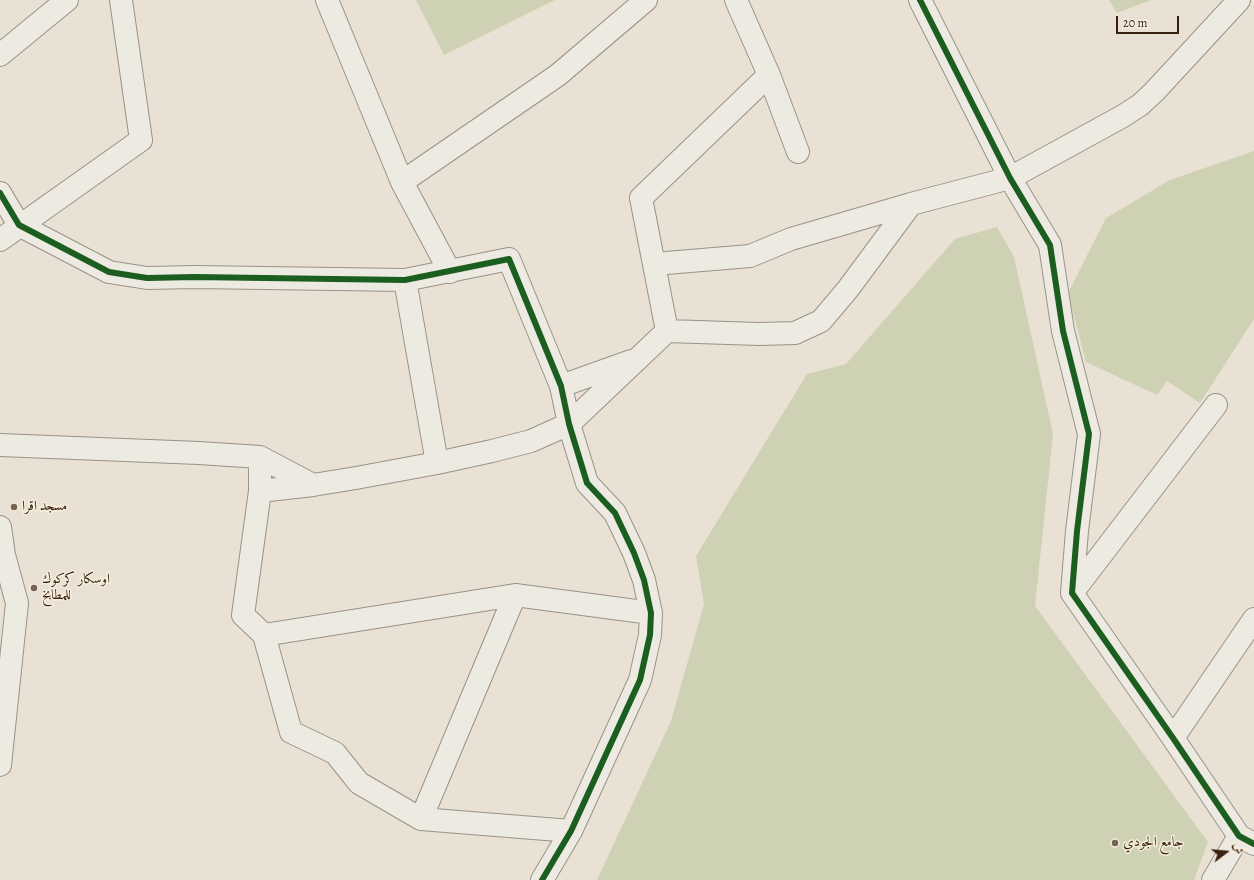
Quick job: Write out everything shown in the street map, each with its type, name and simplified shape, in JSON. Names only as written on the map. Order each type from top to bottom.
[{"type":"street","points":[[0,55],[66,0]]},
{"type":"street","points":[[0,240],[19,225],[141,140],[121,0]]},
{"type":"street","points":[[327,0],[402,182],[450,272]]},
{"type":"street","points":[[402,182],[558,75],[646,0]]},
{"type":"street","points":[[736,0],[769,75],[798,152]]},
{"type":"street","points":[[920,0],[1010,178],[1050,245],[1063,331],[1089,434],[1077,531],[1072,593],[1246,840],[1213,880]]},
{"type":"street","points":[[654,264],[750,256],[791,239],[911,204],[1010,178],[1123,116],[1140,105],[1154,92],[1239,0]]},
{"type":"street","points":[[667,331],[641,198],[769,75]]},
{"type":"street","points":[[0,193],[19,225],[109,272],[146,278],[194,277],[405,280],[509,259],[561,386],[569,424],[587,484],[615,513],[634,553],[644,580],[651,613],[650,635],[640,680],[571,831],[542,880]]},
{"type":"street","points":[[260,491],[313,485],[437,463],[530,441],[569,424],[667,331],[759,334],[795,333],[821,322],[848,289],[911,204]]},
{"type":"street","points":[[405,280],[437,463]]},
{"type":"street","points":[[561,386],[638,359]]},
{"type":"street","points":[[1072,593],[1216,405]]},
{"type":"street","points":[[0,445],[260,457],[313,485]]},
{"type":"street","points":[[260,457],[260,491],[244,615],[264,635],[290,732],[335,753],[359,783],[421,819],[571,831]]},
{"type":"street","points":[[0,526],[2,557],[17,603],[0,766]]},
{"type":"street","points":[[264,635],[515,595],[651,613]]},
{"type":"street","points":[[421,819],[515,595]]},
{"type":"street","points":[[1174,738],[1254,619]]},
{"type":"green space","points":[[416,0],[555,0],[444,55]]},
{"type":"green space","points":[[1109,0],[1151,0],[1117,13]]},
{"type":"green space","points":[[1254,151],[1254,319],[1200,403],[1167,381],[1157,395],[1086,362],[1068,293],[1106,218],[1170,180]]},
{"type":"green space","points":[[997,227],[1014,257],[1053,434],[1035,606],[1208,842],[1194,880],[597,880],[671,721],[704,604],[696,556],[807,374],[846,364],[955,239]]},
{"type":"cycle path","points":[[920,0],[1010,178],[1050,245],[1063,331],[1089,434],[1077,531],[1072,593],[1239,836],[1254,844]]},
{"type":"cycle path","points":[[0,193],[19,225],[109,272],[147,278],[194,277],[405,280],[509,259],[561,386],[569,424],[587,483],[615,513],[634,553],[644,580],[651,613],[650,635],[640,680],[571,831],[542,880]]},
{"type":"place","name":"مسجد اقرا","points":[[14,507]]},
{"type":"place","name":"اوسكار كركوك للمطابخ","points":[[34,588]]},
{"type":"place","name":"جامع الجودي","points":[[1115,843]]}]
